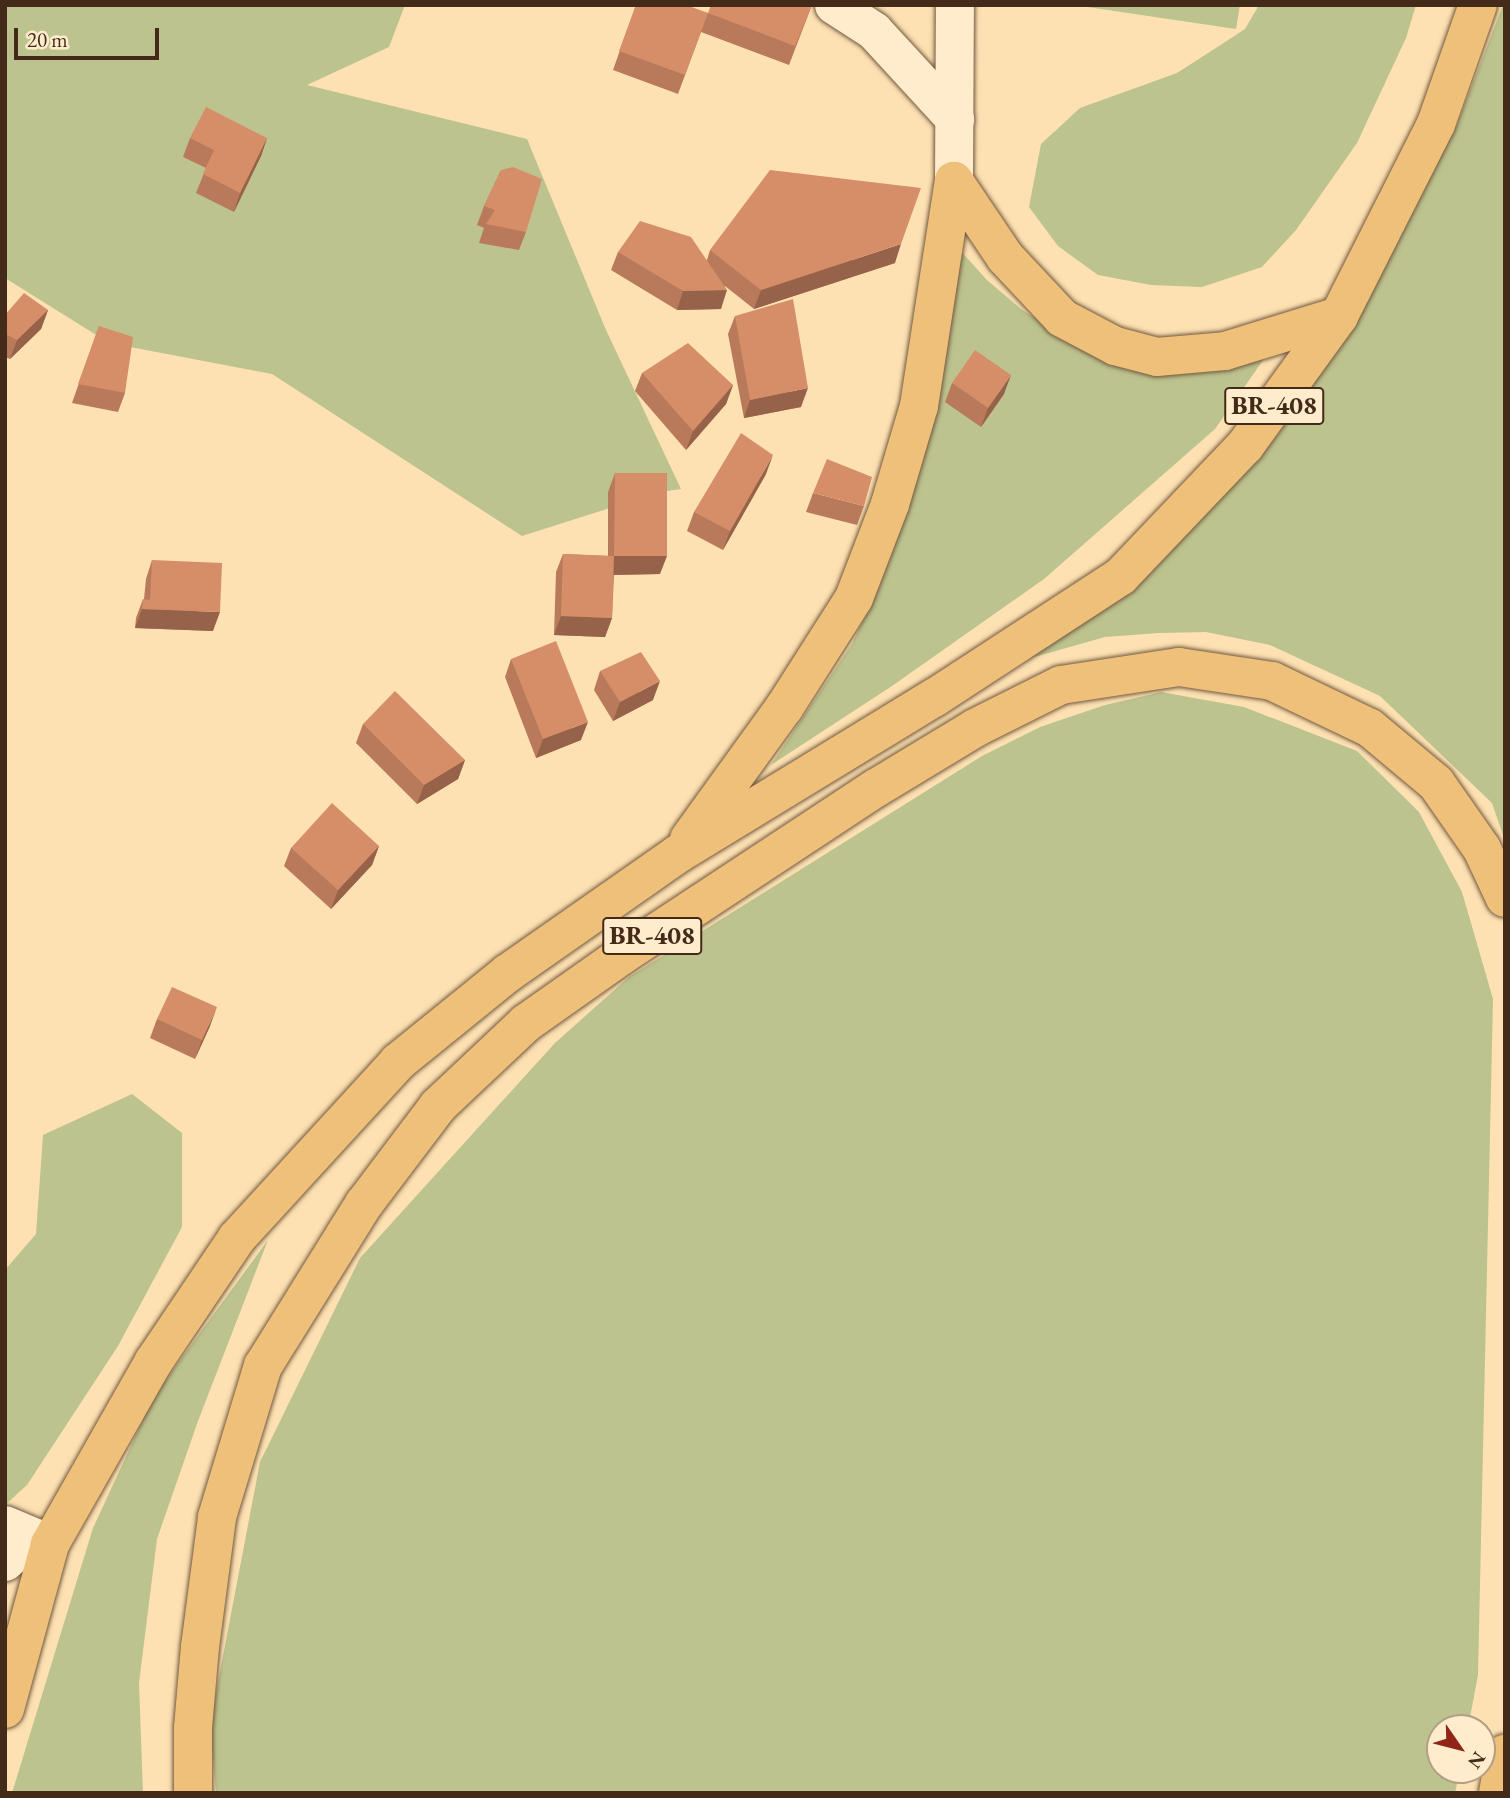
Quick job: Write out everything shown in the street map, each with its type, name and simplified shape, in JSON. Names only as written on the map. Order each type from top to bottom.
[{"type":"highway","name":"BR-408","points":[[5,1709],[23,1542],[154,1361],[237,1238],[398,1062],[508,973],[678,854],[934,698],[1121,576],[1245,446],[1339,316],[1436,124],[1478,5]]},
{"type":"highway","points":[[954,181],[1005,257],[1062,318],[1115,346],[1157,357],[1225,351],[1339,316]]},
{"type":"highway","points":[[678,854],[784,708],[854,598],[890,504],[919,406],[954,181]]},
{"type":"highway","name":"BR-408","points":[[193,1793],[193,1728],[217,1517],[263,1366],[364,1204],[438,1106],[526,1023],[621,956],[876,788],[975,728],[1061,685],[1179,667],[1272,681],[1370,729],[1436,783],[1482,849],[1505,898]]},
{"type":"highway","points":[[1498,1793],[1505,1754]]},
{"type":"street","points":[[834,5],[874,31],[954,118]]},
{"type":"street","points":[[954,181],[955,5]]},
{"type":"green space","points":[[5,5],[405,5],[389,47],[307,85],[527,139],[606,330],[681,489],[660,492],[522,536],[272,374],[109,343],[5,278]]},
{"type":"green space","points":[[1074,5],[1240,5],[1236,29]]},
{"type":"green space","points":[[1259,5],[1416,5],[1406,38],[1357,143],[1296,230],[1262,267],[1202,287],[1151,285],[1098,275],[1058,246],[1029,207],[1041,144],[1080,108],[1177,73],[1245,29]]},
{"type":"green space","points":[[1503,5],[1505,841],[1492,803],[1380,696],[1270,645],[1206,632],[1159,633],[1105,637],[1010,664],[1350,326],[1456,127]]},
{"type":"green space","points":[[957,247],[987,280],[1021,309],[1058,333],[1268,353],[1215,429],[1044,579],[892,686],[771,765],[852,644],[884,574],[911,501]]},
{"type":"green space","points":[[1161,692],[1244,707],[1357,751],[1419,812],[1462,892],[1493,999],[1478,1675],[1471,1714],[1426,1714],[1426,1784],[1457,1784],[1455,1793],[216,1793],[210,1724],[260,1462],[360,1258],[555,1043],[629,977],[982,756],[1040,727],[1105,705]]},
{"type":"green space","points":[[132,1094],[182,1133],[182,1227],[118,1346],[27,1485],[5,1505],[5,1270],[36,1234],[43,1135]]},
{"type":"green space","points":[[268,1240],[198,1421],[157,1539],[139,1683],[143,1793],[12,1793],[93,1528],[154,1396]]},
{"type":"building","points":[[636,5],[686,5],[708,13],[685,75],[619,51]]},
{"type":"building","points":[[711,5],[812,5],[795,46],[708,13]]},
{"type":"building","points":[[206,107],[267,138],[240,193],[203,174],[214,150],[190,138]]},
{"type":"building","points":[[513,167],[542,179],[526,232],[486,224],[495,210],[484,206],[501,170]]},
{"type":"building","points":[[770,170],[921,188],[901,244],[761,290],[710,250]]},
{"type":"building","points":[[640,221],[691,237],[727,290],[683,291],[618,252]]},
{"type":"building","points":[[24,293],[48,310],[17,340],[5,334],[5,315]]},
{"type":"building","points":[[793,299],[808,388],[750,400],[735,316]]},
{"type":"building","points":[[99,326],[133,337],[125,393],[78,384]]},
{"type":"building","points":[[688,343],[733,385],[693,431],[642,373]]},
{"type":"building","points":[[975,350],[1011,375],[988,408],[952,383]]},
{"type":"building","points":[[741,433],[773,455],[730,531],[694,512]]},
{"type":"building","points":[[827,459],[872,477],[864,506],[813,493]]},
{"type":"building","points":[[615,473],[667,473],[667,556],[614,556]]},
{"type":"building","points":[[563,554],[614,556],[612,618],[561,616]]},
{"type":"building","points":[[152,560],[222,563],[220,612],[142,609],[143,599],[150,600]]},
{"type":"building","points":[[556,641],[588,722],[543,739],[511,659]]},
{"type":"building","points":[[641,652],[660,681],[620,702],[600,671]]},
{"type":"building","points":[[395,691],[465,760],[424,785],[363,724]]},
{"type":"building","points":[[332,803],[379,846],[338,890],[291,848]]},
{"type":"building","points":[[172,987],[217,1007],[202,1040],[157,1019]]}]
